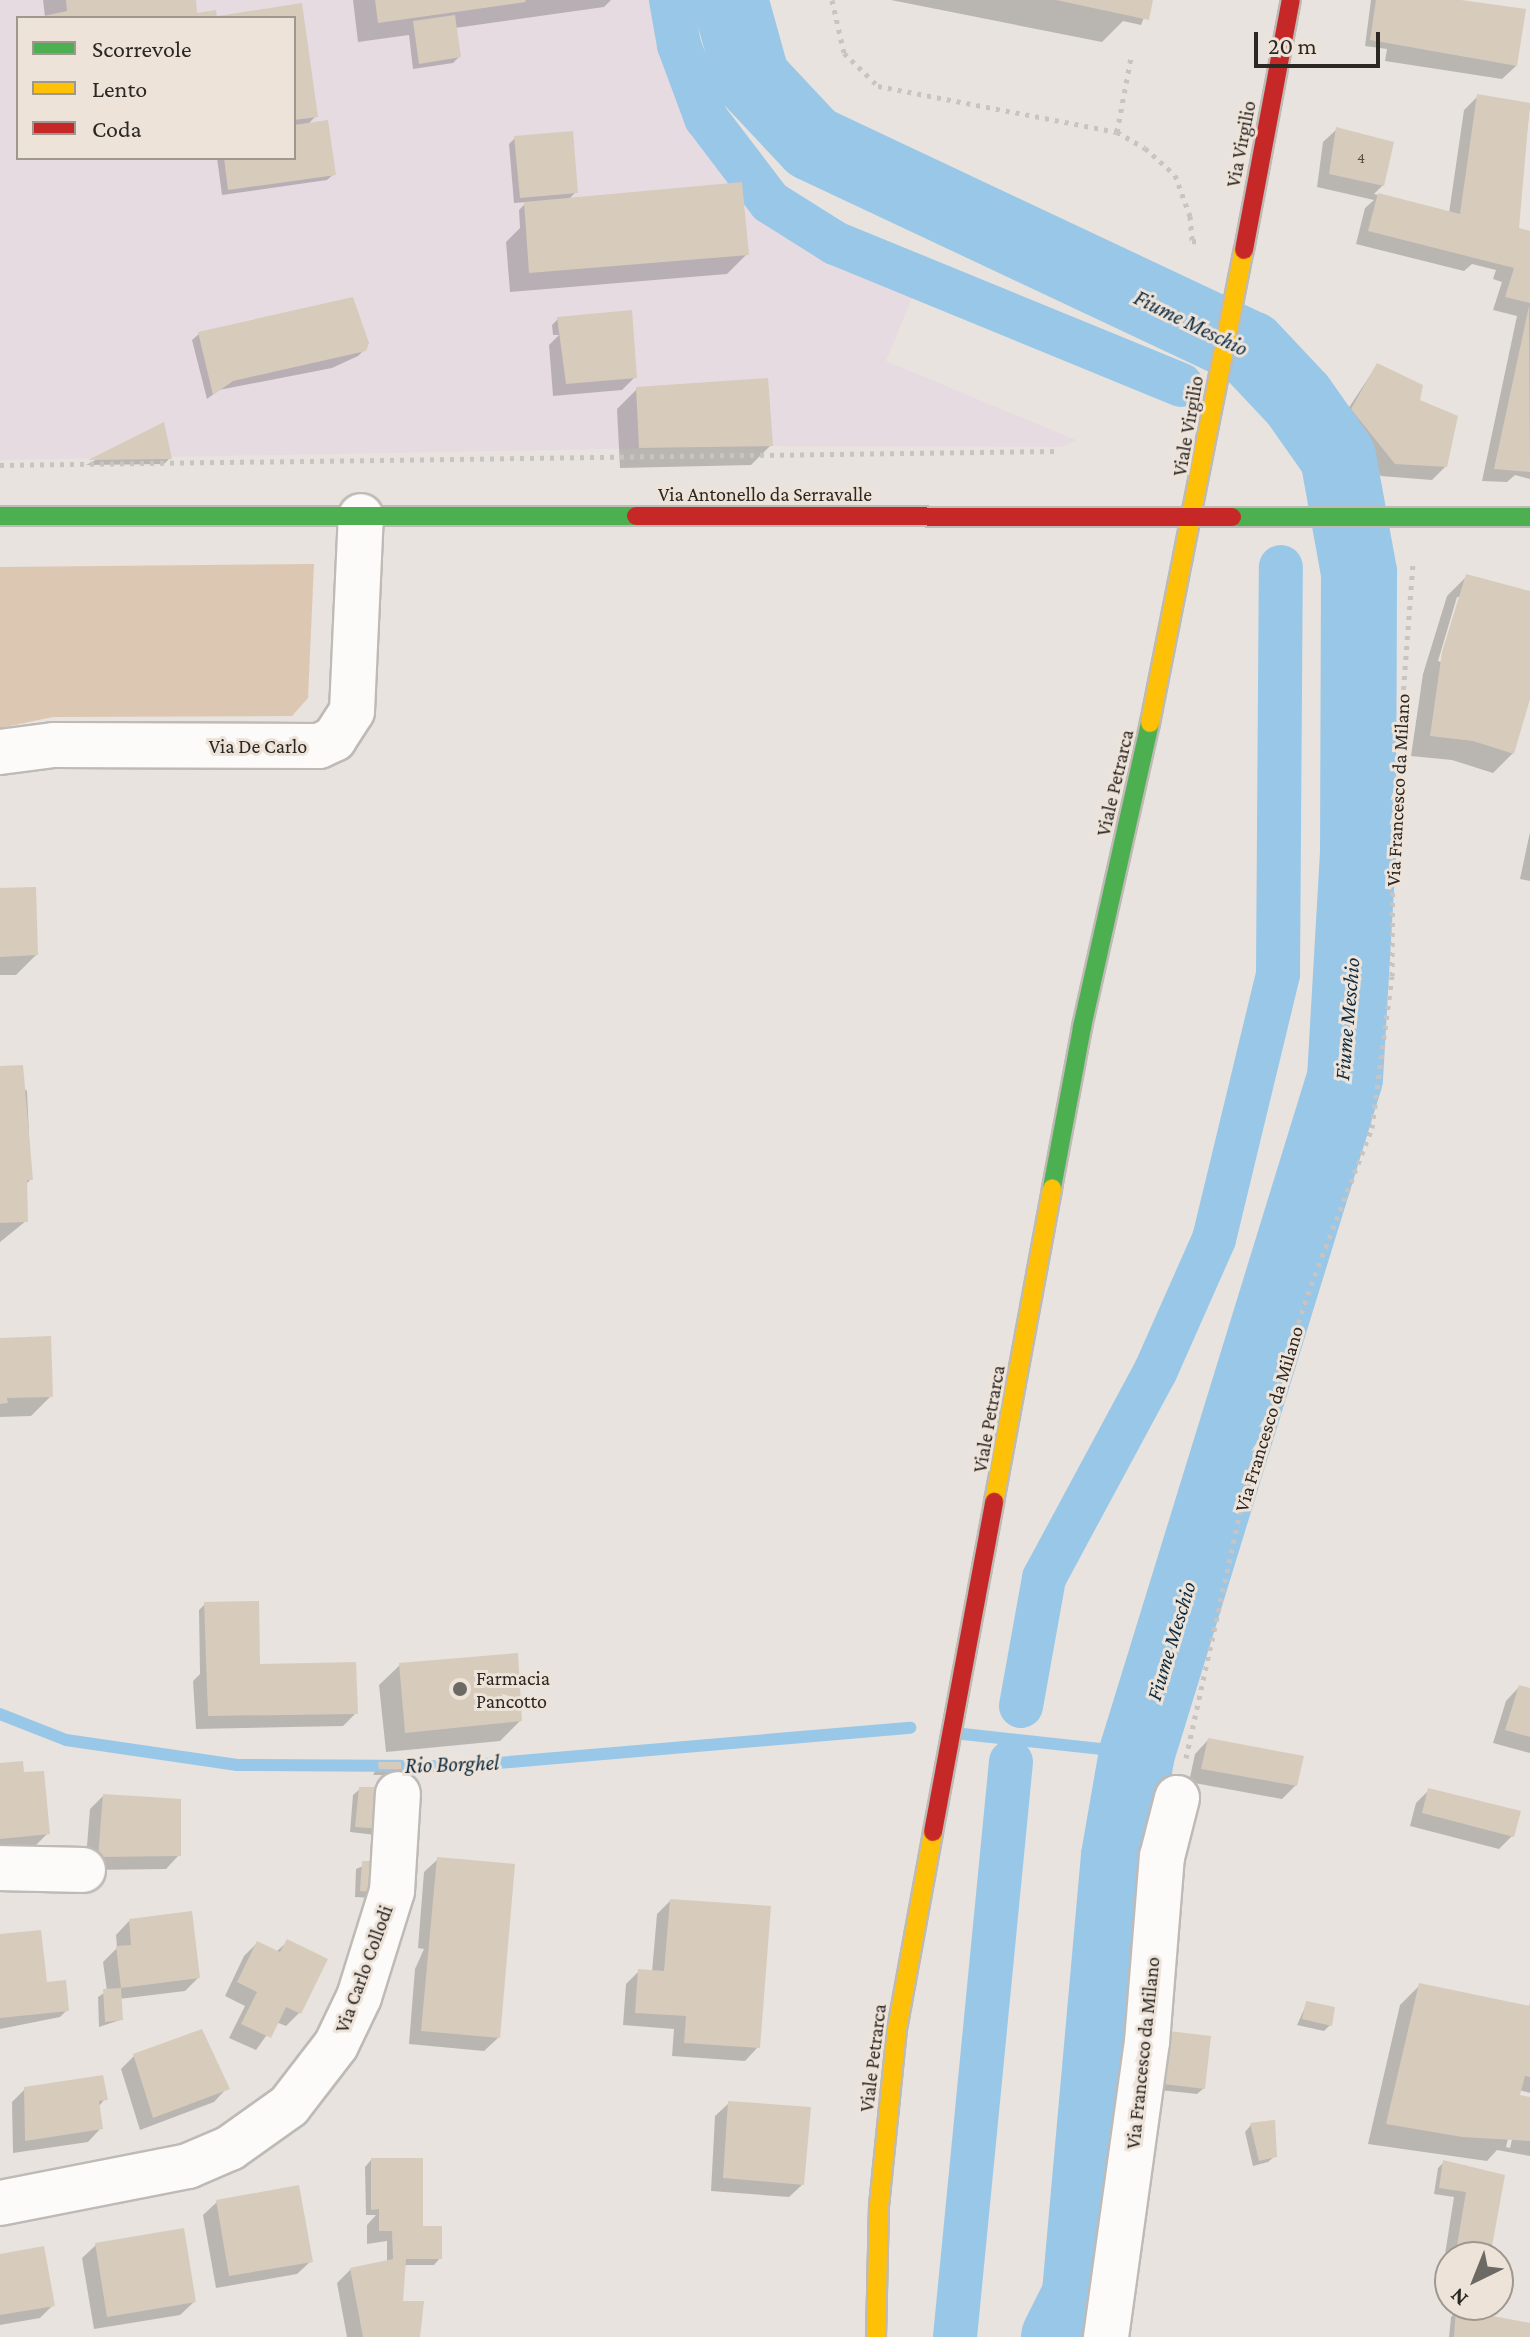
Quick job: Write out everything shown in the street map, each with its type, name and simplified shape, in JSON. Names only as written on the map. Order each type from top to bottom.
[{"type":"street","name":"Via Virgilio","points":[[1241,259],[1291,0]]},
{"type":"street","name":"Viale Virgilio","points":[[1195,517],[1241,259]]},
{"type":"street","name":"Via Antonello da Serravalle","points":[[0,516],[1530,517]]},
{"type":"street","name":"Via De Carlo","points":[[0,752],[54,745],[319,746],[334,739],[352,711],[361,516]]},
{"type":"street","name":"Viale Petrarca","points":[[876,2337],[879,2206],[897,2029],[1082,1027],[1195,517]]},
{"type":"street","name":"Via Carlo Collodi","points":[[0,2203],[188,2166],[230,2148],[289,2106],[336,2045],[359,1997],[392,1891],[398,1794]]},
{"type":"street","name":"Via Francesco da Milano","points":[[1106,2337],[1147,2042],[1162,1857],[1177,1798]]},
{"type":"street","points":[[0,1868],[83,1870]]},
{"type":"path","points":[[832,0],[844,53],[878,86],[1117,132],[1145,148],[1175,175],[1187,202],[1192,241],[1209,244]]},
{"type":"path","points":[[1117,132],[1131,57]]},
{"type":"path","points":[[0,465],[1058,451]]},
{"type":"path","name":"Via Francesco da Milano","points":[[1177,1798],[1248,1475],[1311,1285],[1372,1128],[1392,976],[1393,829],[1412,560],[1424,560],[1426,517]]},
{"type":"shaded area","points":[[0,0],[662,0],[682,95],[726,167],[785,228],[815,247],[915,290],[886,361],[1076,440],[1061,447],[773,446],[0,460]]},
{"type":"shaded area","points":[[314,564],[308,698],[292,716],[53,717],[0,728],[0,567]]},
{"type":"building","points":[[66,0],[196,0],[197,13],[216,10],[217,16],[43,16],[67,11]]},
{"type":"building","points":[[375,0],[525,0],[526,2],[378,23]]},
{"type":"building","points":[[1056,0],[1153,0],[1149,20]]},
{"type":"building","points":[[1376,0],[1461,0],[1526,9],[1517,66],[1370,40]]},
{"type":"building","points":[[302,3],[318,117],[296,120],[296,16],[218,16]]},
{"type":"building","points":[[455,15],[461,57],[419,64],[413,21]]},
{"type":"building","points":[[1477,94],[1530,103],[1519,228],[1530,231],[1530,303],[1505,297],[1514,268],[1368,231],[1378,193],[1460,214]]},
{"type":"building","points":[[328,120],[336,175],[228,190],[224,160],[296,160],[296,125]]},
{"type":"building","points":[[1336,127],[1394,142],[1384,186],[1329,174]]},
{"type":"building","points":[[573,131],[578,193],[520,198],[514,136]]},
{"type":"building","points":[[742,182],[749,255],[529,273],[524,202]]},
{"type":"building","points":[[353,297],[369,343],[366,351],[233,381],[213,395],[198,332]]},
{"type":"building","points":[[1529,306],[1530,472],[1494,469]]},
{"type":"building","points":[[632,310],[637,378],[566,384],[557,317]]},
{"type":"building","points":[[1377,363],[1423,385],[1420,400],[1458,416],[1447,467],[1395,464],[1351,409]]},
{"type":"building","points":[[768,378],[773,446],[639,448],[636,387]]},
{"type":"building","points":[[164,422],[172,459],[88,460]]},
{"type":"building","points":[[1466,574],[1530,591],[1530,699],[1514,754],[1473,741],[1430,736],[1442,652]]},
{"type":"building","points":[[36,887],[38,955],[0,957],[0,888]]},
{"type":"building","points":[[23,1065],[33,1180],[27,1180],[28,1222],[0,1223],[0,1066]]},
{"type":"building","points":[[51,1336],[53,1397],[7,1398],[8,1403],[0,1404],[0,1338]]},
{"type":"building","points":[[259,1601],[260,1664],[356,1662],[358,1714],[208,1716],[204,1602]]},
{"type":"building","points":[[518,1653],[522,1721],[405,1733],[399,1663]]},
{"type":"building","points":[[1519,1685],[1530,1688],[1530,1737],[1505,1730]]},
{"type":"building","points":[[1208,1738],[1304,1756],[1297,1786],[1201,1769]]},
{"type":"building","points":[[23,1761],[24,1772],[44,1771],[50,1834],[0,1839],[0,1763]]},
{"type":"building","points":[[378,1762],[401,1762],[401,1769],[379,1769]]},
{"type":"building","points":[[359,1787],[386,1787],[384,1829],[355,1827]]},
{"type":"building","points":[[1428,1788],[1521,1811],[1514,1837],[1422,1813]]},
{"type":"building","points":[[103,1794],[181,1799],[181,1856],[98,1857]]},
{"type":"building","points":[[437,1857],[515,1864],[500,2038],[421,2031]]},
{"type":"building","points":[[362,1861],[375,1861],[382,1893],[360,1891]]},
{"type":"building","points":[[670,1899],[771,1906],[760,2048],[684,2043],[686,2016],[635,2013],[638,1969],[664,1971]]},
{"type":"building","points":[[192,1911],[200,1978],[121,1988],[116,1946],[131,1945],[129,1919]]},
{"type":"building","points":[[41,1930],[47,1982],[66,1980],[69,2011],[0,2018],[0,1934]]},
{"type":"building","points":[[287,1939],[328,1959],[301,2014],[286,2007],[271,2038],[241,2024],[257,1992],[237,1982],[257,1941],[280,1952]]},
{"type":"building","points":[[1419,1983],[1530,2006],[1530,2077],[1525,2076],[1520,2095],[1530,2097],[1530,2141],[1462,2137],[1386,2124]]},
{"type":"building","points":[[121,1988],[123,2020],[105,2022],[103,1989]]},
{"type":"building","points":[[1306,2001],[1335,2007],[1332,2026],[1302,2019]]},
{"type":"building","points":[[202,2029],[230,2089],[153,2118],[133,2054]]},
{"type":"building","points":[[1160,2030],[1211,2036],[1205,2089],[1155,2083]]},
{"type":"building","points":[[103,2075],[108,2100],[99,2101],[103,2129],[25,2141],[24,2087]]},
{"type":"building","points":[[728,2101],[811,2107],[804,2185],[723,2178]]},
{"type":"building","points":[[1275,2120],[1277,2157],[1259,2161],[1250,2123]]},
{"type":"building","points":[[371,2158],[423,2158],[423,2226],[442,2226],[442,2259],[406,2259],[403,2301],[424,2301],[420,2337],[363,2337],[350,2268],[393,2259],[392,2231],[379,2231],[379,2209],[371,2210]]},
{"type":"building","points":[[1443,2160],[1505,2175],[1493,2241],[1458,2241],[1466,2192],[1439,2188]]},
{"type":"building","points":[[299,2185],[313,2262],[229,2276],[216,2200]]},
{"type":"building","points":[[184,2228],[196,2302],[107,2317],[95,2243]]},
{"type":"building","points":[[44,2246],[55,2306],[0,2315],[0,2254]]},
{"type":"building","points":[[1514,2320],[1530,2323],[1530,2337],[1454,2337],[1455,2321]]},
{"type":"waterway","points":[[671,0],[679,45],[706,118],[770,202],[835,243],[1181,385]]},
{"type":"waterway","name":"Fiume Meschio","points":[[730,0],[752,79],[812,143],[1250,349],[1298,400],[1338,457],[1359,573],[1358,853],[1345,1078],[1137,1753],[1119,1856],[1080,2295],[1059,2337]]},
{"type":"waterway","points":[[1021,1706],[1044,1578],[1156,1370],[1214,1239],[1278,974],[1281,567]]},
{"type":"waterway","name":"Rio Borghel","points":[[0,1714],[66,1740],[237,1765],[463,1766],[910,1728]]},
{"type":"waterway","name":"Rio Borghel","points":[[963,1734],[1137,1753]]},
{"type":"waterway","points":[[955,2337],[1011,1762]]},
{"type":"traffic: fast","points":[[0,516],[636,516]]},
{"type":"traffic: fast","points":[[1232,517],[1530,517]]},
{"type":"traffic: fast","points":[[1052,1188],[1082,1027],[1150,723]]},
{"type":"traffic: slow","points":[[1150,723],[1244,250]]},
{"type":"traffic: slow","points":[[994,1502],[1052,1188]]},
{"type":"traffic: slow","points":[[876,2337],[879,2206],[897,2029],[933,1832]]},
{"type":"traffic: jam","points":[[1244,250],[1291,0]]},
{"type":"traffic: jam","points":[[636,516],[1232,517]]},
{"type":"traffic: jam","points":[[933,1832],[994,1502]]},
{"type":"place","name":"Farmacia Pancotto","points":[[460,1689]]}]
